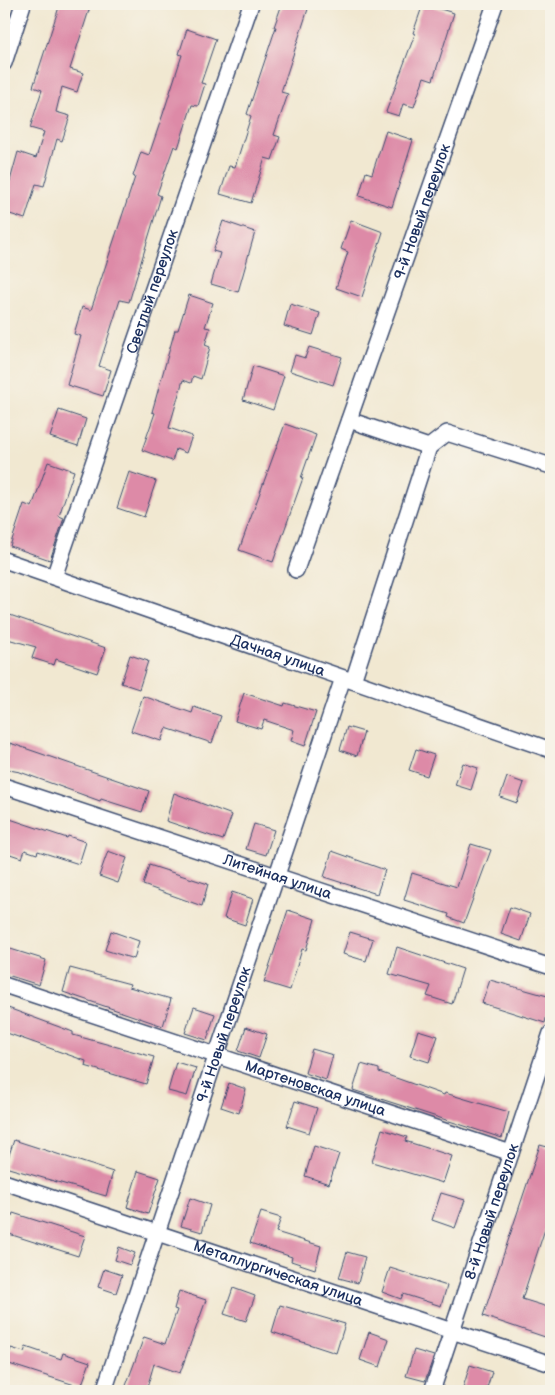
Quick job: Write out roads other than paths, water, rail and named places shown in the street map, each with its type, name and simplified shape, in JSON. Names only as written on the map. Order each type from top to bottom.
[{"type":"street","points":[[4,63],[23,4]]},
{"type":"street","name":"Светлый переулок","points":[[54,577],[251,4]]},
{"type":"street","name":"9-й Новый переулок","points":[[296,570],[496,4]]},
{"type":"street","points":[[349,420],[429,447],[447,433],[551,466]]},
{"type":"street","name":"9-й Новый переулок","points":[[104,1391],[277,876],[429,447]]},
{"type":"street","name":"Дачная улица","points":[[4,560],[551,750]]},
{"type":"street","name":"Литейная улица","points":[[4,786],[551,967]]},
{"type":"street","name":"Мартеновская улица","points":[[4,985],[511,1153]]},
{"type":"street","name":"8-й Новый переулок","points":[[432,1391],[551,1033]]},
{"type":"street","name":"Металлургическая улица","points":[[4,1182],[551,1364]]}]
